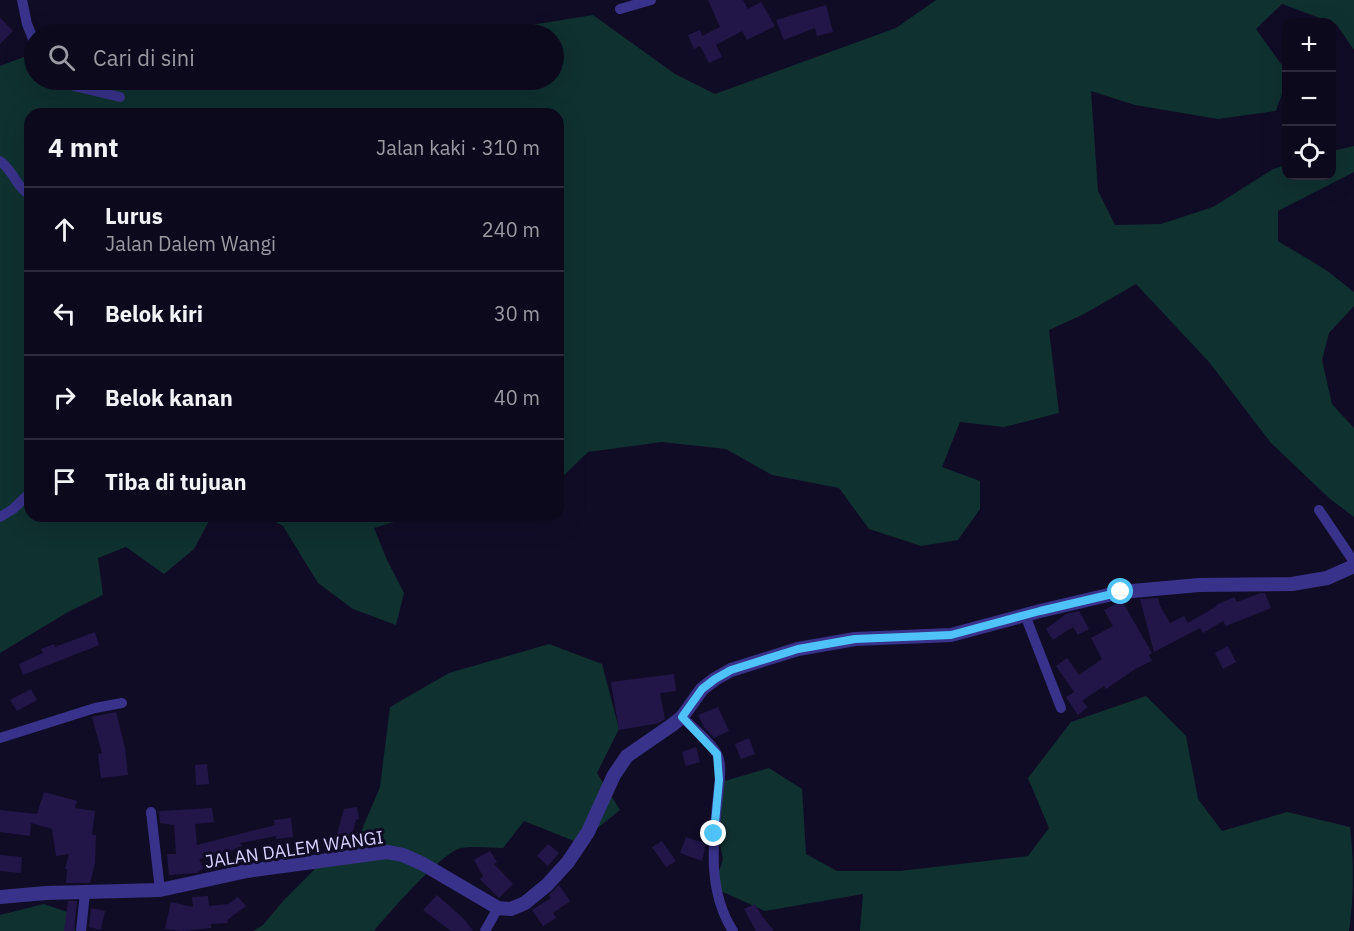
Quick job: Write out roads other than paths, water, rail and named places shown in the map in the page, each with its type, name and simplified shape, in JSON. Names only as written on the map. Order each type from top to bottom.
[{"type":"street","points":[[22,0],[27,24]]},
{"type":"street","points":[[620,9],[651,0]]},
{"type":"street","points":[[91,90],[120,97]]},
{"type":"street","points":[[0,161],[10,169],[24,190]]},
{"type":"street","points":[[0,517],[24,499]]},
{"type":"street","points":[[485,931],[498,908],[511,909],[525,903],[547,885],[568,862],[588,832],[614,775],[627,756],[682,717],[702,689],[731,670],[798,649],[855,639],[951,635],[1121,592],[1162,587],[1293,584],[1327,578],[1354,564],[1318,510]]},
{"type":"street","points":[[1025,615],[1061,708]]},
{"type":"street","points":[[0,738],[95,708],[122,703]]},
{"type":"street","points":[[682,717],[717,754],[719,780],[713,851],[714,880],[724,918],[733,931]]},
{"type":"street","points":[[151,812],[160,890]]},
{"type":"street","name":"JALAN DALEM WANGI","points":[[0,897],[46,893],[160,890],[248,871],[387,852],[403,855],[423,864],[498,908]]},
{"type":"street","points":[[81,931],[85,893]]}]
